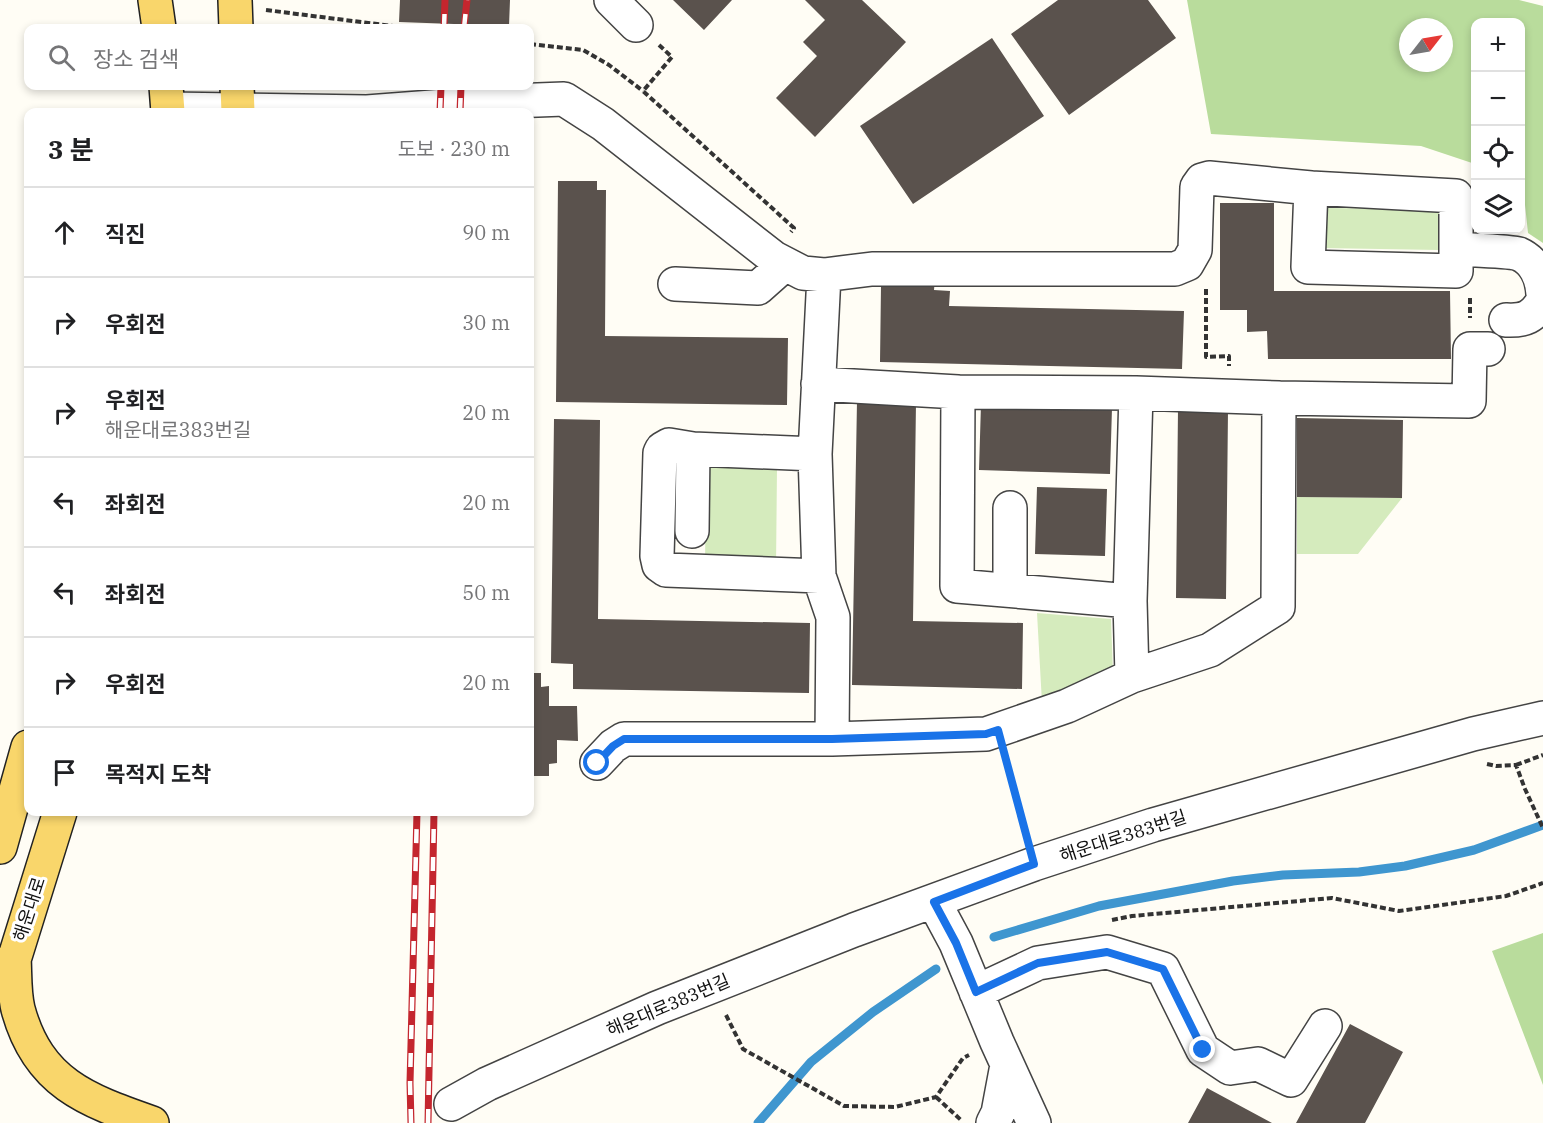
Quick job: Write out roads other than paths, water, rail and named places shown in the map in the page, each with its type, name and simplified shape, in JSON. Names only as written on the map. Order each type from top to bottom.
[{"type":"main road","points":[[154,0],[158,24]]},
{"type":"main road","points":[[0,847],[24,761]]},
{"type":"main road","name":"해운대로","points":[[0,1007],[59,816]]},
{"type":"main road","points":[[14,957],[17,1007],[32,1047],[64,1084],[105,1107],[152,1123]]},
{"type":"street","points":[[611,0],[636,25]]},
{"type":"street","points":[[419,108],[564,99],[603,124],[780,261],[802,273],[824,275],[872,269],[1175,269],[1188,264],[1195,250],[1197,187],[1202,180],[1209,178],[1311,188],[1456,196],[1456,260]]},
{"type":"street","points":[[168,102],[293,108]]},
{"type":"street","points":[[1311,188],[1308,267],[1456,260],[1519,254],[1535,266],[1542,280],[1543,294]]},
{"type":"street","points":[[675,284],[758,288],[780,261]]},
{"type":"street","points":[[824,275],[815,454],[819,576],[833,616],[832,739]]},
{"type":"street","points":[[1506,321],[1518,321],[1534,314],[1543,301]]},
{"type":"street","points":[[818,384],[958,392],[1136,393],[1469,401],[1479,349]]},
{"type":"street","points":[[958,392],[957,586],[1130,601]]},
{"type":"street","points":[[1132,676],[1130,601],[1136,393]]},
{"type":"street","points":[[597,763],[613,746],[624,739],[832,739],[986,734],[1067,706],[1132,676],[1210,650],[1278,607],[1279,398]]},
{"type":"street","points":[[815,454],[693,450],[669,445],[662,449],[660,453],[657,555],[659,565],[666,570],[819,576]]},
{"type":"street","points":[[692,531],[693,450]]},
{"type":"street","points":[[1010,508],[1010,590]]},
{"type":"street","name":"해운대로383번길","points":[[452,1104],[487,1084],[657,1008],[854,930],[1034,864],[1153,825],[1473,734],[1543,718]]},
{"type":"street","points":[[934,902],[956,943],[1002,1054],[1034,1123]]},
{"type":"street","points":[[976,992],[1038,963],[1107,952],[1163,969],[1203,1050],[1230,1068],[1258,1064],[1291,1080],[1324,1026]]},
{"type":"street","points":[[993,1123],[998,1113],[1002,1054]]},
{"type":"waterway","points":[[994,937],[1099,906],[1233,881],[1283,875],[1359,872],[1405,866],[1474,850],[1543,825]]},
{"type":"waterway","points":[[758,1123],[811,1062],[873,1012],[936,969]]},
{"type":"railway","points":[[444,24],[445,0]]},
{"type":"railway","points":[[464,24],[467,0]]},
{"type":"railway","points":[[440,108],[441,90]]},
{"type":"railway","points":[[460,108],[461,90]]},
{"type":"railway","points":[[411,1123],[417,816]]},
{"type":"railway","points":[[428,1123],[434,816]]}]
